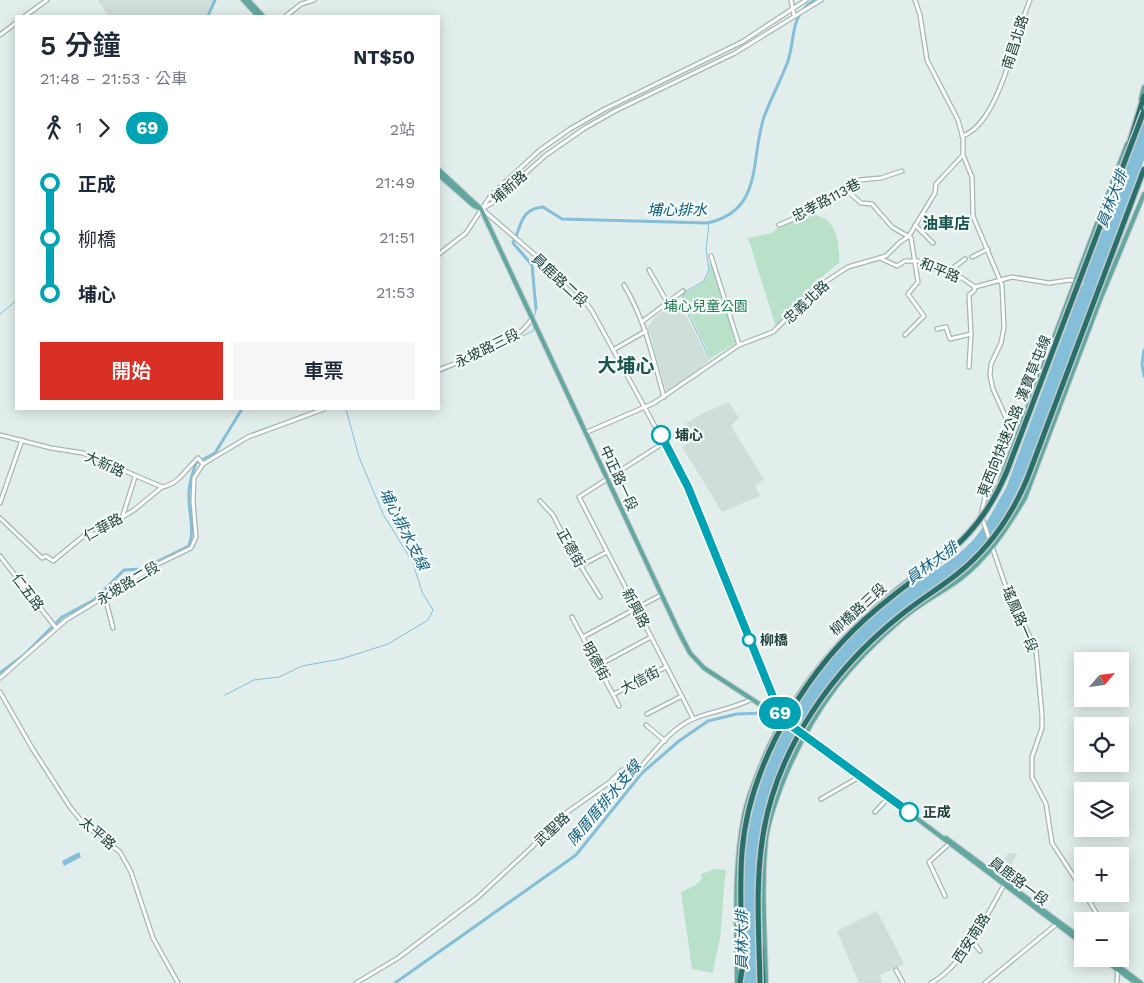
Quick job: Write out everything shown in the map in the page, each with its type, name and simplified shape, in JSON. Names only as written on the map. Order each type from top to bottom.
[{"type":"highway","points":[[1127,156],[1144,96]]},
{"type":"highway","name":"東西向快速公路 漢寶草屯線","points":[[740,983],[742,970],[742,852],[749,813],[772,747],[797,701],[840,644],[879,607],[953,551],[988,509],[1007,471],[1144,111]]},
{"type":"highway","points":[[763,983],[759,944],[758,885],[762,836],[776,786],[788,757],[811,713],[841,672],[888,625],[968,565],[993,539],[1006,520],[1027,479],[1144,169]]},
{"type":"highway","points":[[1132,200],[1144,176]]},
{"type":"main road","points":[[243,0],[257,15]]},
{"type":"main road","points":[[248,0],[262,15]]},
{"type":"main road","name":"柳橋路三段","points":[[740,983],[737,885],[744,815],[755,779],[784,720],[814,671],[837,642],[876,605],[954,545],[982,517],[1004,471],[1076,282],[1124,154],[1144,87]]},
{"type":"main road","points":[[440,171],[481,209]]},
{"type":"main road","points":[[440,176],[474,206],[481,209]]},
{"type":"main road","points":[[763,983],[763,885],[766,838],[780,788],[805,734],[828,696],[877,642],[905,616],[959,580],[994,546],[1025,498],[1100,300],[1144,194]]},
{"type":"main road","name":"中正路一段","points":[[481,209],[531,320],[661,595],[694,659],[718,678],[800,730]]},
{"type":"main road","name":"員鹿路一段","points":[[800,730],[942,836],[1004,885],[1074,934]]},
{"type":"main road","name":"員鹿路一段","points":[[942,836],[950,839],[1074,936]]},
{"type":"main road","points":[[1119,968],[1136,983]]},
{"type":"main road","points":[[1119,968],[1141,983]]},
{"type":"street","points":[[26,15],[47,0]]},
{"type":"street","points":[[287,15],[301,4],[314,0]]},
{"type":"street","points":[[791,0],[794,16]]},
{"type":"street","name":"埔新路","points":[[481,209],[497,189],[540,150],[570,129],[611,106],[742,42],[806,0]]},
{"type":"street","name":"埔新路","points":[[481,209],[492,203],[546,155],[585,128],[623,107],[729,56],[821,0]]},
{"type":"street","points":[[915,0],[920,15],[927,60],[958,120],[962,136],[963,155],[972,177],[973,216],[1002,286],[1004,327],[1001,343],[991,364],[990,375],[993,389],[1007,420],[1007,427],[988,483],[982,517]]},
{"type":"street","name":"南昌北路","points":[[962,136],[981,122],[1000,85],[1018,39],[1030,0]]},
{"type":"street","points":[[0,35],[15,24]]},
{"type":"street","name":"忠義北路","points":[[585,433],[664,397],[739,345],[773,332],[819,286],[848,267],[882,258],[909,236],[935,193],[936,184],[963,155]]},
{"type":"street","name":"忠孝路113巷","points":[[779,225],[810,212],[858,180],[881,178],[902,171]]},
{"type":"street","points":[[845,189],[861,203],[872,204],[892,227],[909,236],[918,282],[908,294],[924,316],[906,334]]},
{"type":"street","points":[[440,253],[466,233],[481,209]]},
{"type":"street","name":"員鹿路二段","points":[[481,209],[584,298],[665,442],[688,487],[784,720]]},
{"type":"street","points":[[916,225],[933,243]]},
{"type":"street","points":[[972,257],[988,249]]},
{"type":"street","points":[[711,256],[739,345]]},
{"type":"street","name":"和平路","points":[[882,258],[897,266],[913,260],[928,267],[949,271],[975,288],[1012,276],[1050,283],[1082,283]]},
{"type":"street","points":[[949,271],[965,259]]},
{"type":"street","points":[[649,270],[667,302]]},
{"type":"street","points":[[624,284],[643,321],[664,397]]},
{"type":"street","points":[[969,367],[971,334],[969,295],[975,288]]},
{"type":"street","points":[[643,321],[682,291]]},
{"type":"street","name":"永坡路三段","points":[[440,370],[513,338],[525,330],[531,320]]},
{"type":"street","points":[[937,330],[946,327],[950,339],[971,334]]},
{"type":"street","points":[[613,350],[646,330]]},
{"type":"street","points":[[162,487],[169,486],[182,477],[198,458],[203,464],[248,437],[321,410]]},
{"type":"street","name":"大新路","points":[[0,435],[51,448],[83,453],[162,487]]},
{"type":"street","points":[[0,503],[22,440]]},
{"type":"street","points":[[607,480],[665,442]]},
{"type":"street","name":"永坡路二段","points":[[0,678],[56,628],[194,544],[196,537],[194,478],[203,464]]},
{"type":"street","points":[[123,516],[135,477]]},
{"type":"street","name":"新興路","points":[[607,480],[579,497],[693,719]]},
{"type":"street","name":"仁華路","points":[[0,518],[42,558],[46,556],[53,561],[86,534],[95,534],[162,487]]},
{"type":"street","name":"正德街","points":[[540,501],[553,515],[580,566],[600,597]]},
{"type":"street","name":"瑤鳳路一段","points":[[982,517],[994,546],[1006,587],[1036,650],[1042,728],[1032,757],[1032,777],[1046,804],[1052,843],[1074,877]]},
{"type":"street","points":[[580,566],[606,552]]},
{"type":"street","name":"仁五路","points":[[0,556],[56,628]]},
{"type":"street","points":[[583,637],[661,595]]},
{"type":"street","points":[[105,597],[113,628]]},
{"type":"street","name":"明德街","points":[[572,617],[619,706]]},
{"type":"street","points":[[599,665],[651,637]]},
{"type":"street","name":"大信街","points":[[614,694],[666,667]]},
{"type":"street","name":"太平路","points":[[0,692],[29,743],[70,807],[83,823],[120,852],[132,872],[153,938],[178,983]]},
{"type":"street","points":[[647,714],[682,696]]},
{"type":"street","name":"武聖路","points":[[356,983],[398,958],[477,898],[532,848],[556,820],[610,782],[622,770],[632,777],[682,725],[693,719],[742,704],[752,699]]},
{"type":"street","points":[[646,725],[665,741]]},
{"type":"street","points":[[821,799],[861,776]]},
{"type":"street","points":[[875,812],[890,797]]},
{"type":"street","points":[[946,896],[929,862],[950,843]]},
{"type":"street","name":"西安南路","points":[[931,983],[941,980],[957,961],[1004,885]]},
{"type":"street","points":[[985,983],[1058,923]]},
{"type":"street","points":[[971,939],[980,951]]},
{"type":"street","points":[[1117,983],[1119,968]]},
{"type":"street","points":[[896,970],[903,983]]},
{"type":"shaded area","points":[[98,0],[217,0],[207,15],[107,15]]},
{"type":"shaded area","points":[[678,300],[709,360],[695,372],[666,391],[648,327],[654,318]]},
{"type":"shaded area","points":[[729,402],[739,418],[731,426],[764,479],[755,486],[760,496],[722,512],[682,447],[694,439],[685,424],[701,414]]},
{"type":"shaded area","points":[[1009,853],[1017,853],[1007,877],[996,869]]},
{"type":"shaded area","points":[[877,911],[904,964],[880,975],[882,983],[859,983],[837,931]]},
{"type":"green space","points":[[813,214],[827,220],[834,230],[839,247],[839,263],[812,285],[811,292],[776,327],[748,238],[772,233],[777,228]]},
{"type":"green space","name":"埔心兒童公園","points":[[710,260],[736,343],[711,358],[680,295],[698,286],[706,279]]},
{"type":"green space","points":[[715,869],[726,870],[720,935],[713,973],[692,969],[681,892],[694,886],[702,879],[701,874]]},
{"type":"water","points":[[1144,118],[1144,160],[1045,428],[1026,473],[1004,516],[981,550],[955,574],[882,628],[843,668],[809,714],[781,764],[771,790],[759,835],[756,877],[758,983],[744,983],[743,894],[747,840],[752,812],[771,755],[800,700],[836,652],[893,600],[961,552],[978,534],[993,512],[1006,488]]},
{"type":"water","points":[[79,852],[81,857],[64,866],[62,861]]},
{"type":"waterway","points":[[208,15],[215,0]]},
{"type":"waterway","name":"埔心排水","points":[[536,309],[532,265],[513,243],[523,219],[535,208],[543,207],[562,219],[707,223],[725,217],[738,207],[752,181],[764,117],[788,61],[797,20],[806,6],[814,0]]},
{"type":"waterway","points":[[709,222],[706,250],[709,269],[704,281],[685,292],[683,297],[685,308],[710,359]]},
{"type":"waterway","points":[[0,314],[15,302]]},
{"type":"waterway","name":"埔心排水支線","points":[[534,318],[536,309]]},
{"type":"waterway","name":"埔心排水支線","points":[[495,349],[533,331],[534,325]]},
{"type":"waterway","points":[[1144,350],[1142,364],[1144,376]]},
{"type":"waterway","name":"埔心排水支線","points":[[440,373],[468,360]]},
{"type":"waterway","points":[[0,673],[24,655],[62,617],[94,600],[124,570],[142,569],[189,546],[192,528],[189,489],[196,463],[215,453],[241,410]]},
{"type":"waterway","name":"埔心排水支線","points":[[225,695],[254,680],[279,677],[302,666],[341,659],[388,644],[428,620],[433,610],[422,592],[413,563],[383,514],[359,457],[346,410]]},
{"type":"waterway","name":"陳厝厝排水支線","points":[[395,983],[576,855],[642,773],[679,741],[708,721],[737,714],[766,713]]},
{"type":"bus line","name":"69","points":[[661,435],[688,487],[782,719],[909,812]]},
{"type":"place","name":"埔心","points":[[661,435]]},
{"type":"place","name":"柳橋","points":[[749,640]]},
{"type":"place","name":"正成","points":[[909,812]]},
{"type":"district","name":"油車店","points":[[946,223]]},
{"type":"district","name":"大埔心","points":[[626,365]]},
{"type":"water label","name":"員林大排","points":[[1112,199]]},
{"type":"water label","name":"員林大排","points":[[932,563]]},
{"type":"water label","name":"員林大排","points":[[742,940]]}]
